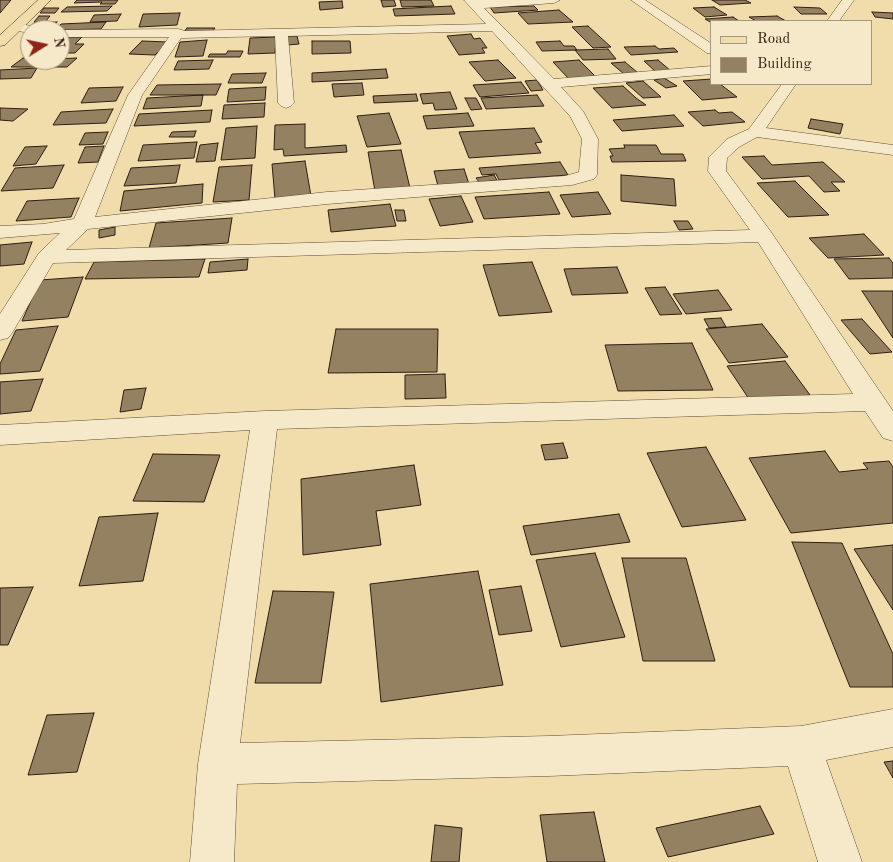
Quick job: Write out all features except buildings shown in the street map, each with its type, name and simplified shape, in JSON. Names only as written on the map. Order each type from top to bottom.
[{"type":"main road","points":[[0,42],[45,0]]},
{"type":"street","points":[[472,2],[554,0]]},
{"type":"street","points":[[637,0],[710,49]]},
{"type":"street","points":[[834,20],[848,0]]},
{"type":"street","points":[[0,232],[43,230],[82,224],[327,198],[566,181],[588,175],[590,139],[577,114],[472,2]]},
{"type":"street","points":[[16,27],[20,28]]},
{"type":"street","points":[[70,33],[281,34],[495,27]]},
{"type":"street","points":[[0,332],[46,257],[82,224],[136,95],[178,33]]},
{"type":"street","points":[[281,34],[286,103]]},
{"type":"street","points":[[550,84],[710,70]]},
{"type":"street","points":[[788,85],[755,132],[733,143],[718,157],[717,171],[764,236],[872,402],[893,431]]},
{"type":"street","points":[[755,132],[893,150]]},
{"type":"street","points":[[46,257],[764,236]]},
{"type":"street","points":[[0,435],[265,420],[872,402]]},
{"type":"street","points":[[212,862],[218,764],[265,420]]},
{"type":"street","points":[[218,764],[549,756],[801,746],[893,728]]},
{"type":"street","points":[[801,746],[840,862]]}]
